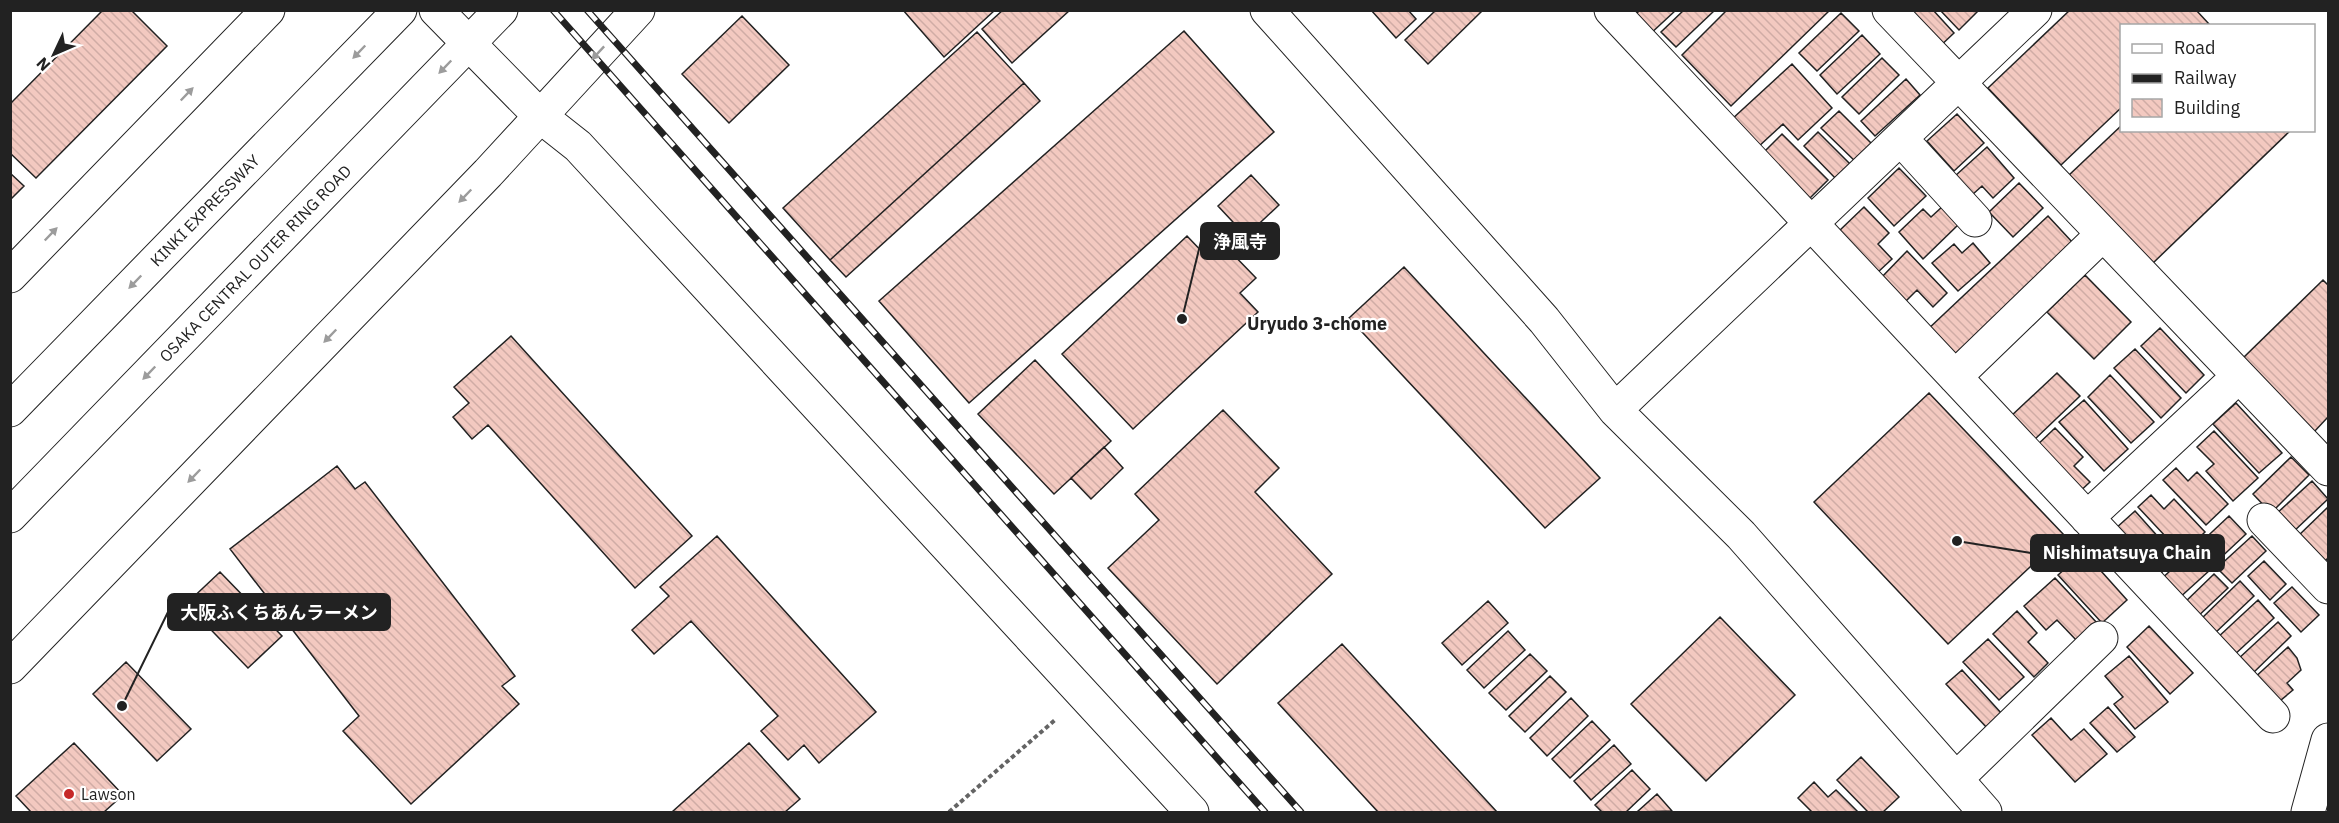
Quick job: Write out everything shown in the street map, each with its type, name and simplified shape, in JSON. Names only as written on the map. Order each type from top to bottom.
[{"type":"main road","points":[[10,276],[268,10]]},
{"type":"main road","name":"KINKI EXPRESSWAY","points":[[10,410],[400,10]]},
{"type":"main road","points":[[436,10],[540,116],[578,146],[1192,813]]},
{"type":"main road","name":"OSAKA CENTRAL OUTER RING ROAD","points":[[10,516],[501,10]]},
{"type":"main road","points":[[10,667],[540,116],[638,10]]},
{"type":"main road","points":[[1267,10],[1544,320],[1615,410],[1741,534],[1985,813]]},
{"type":"main road","points":[[1611,10],[2273,716]]},
{"type":"main road","points":[[1889,10],[2328,470]]},
{"type":"main road","points":[[1615,410],[2034,10]]},
{"type":"main road","points":[[1901,139],[1975,220]]},
{"type":"main road","points":[[1955,377],[2103,234]]},
{"type":"main road","points":[[2087,518],[2239,376]]},
{"type":"main road","points":[[2264,520],[2328,587]]},
{"type":"main road","points":[[1956,779],[2101,638]]},
{"type":"main road","points":[[2308,813],[2328,740]]},
{"type":"path","points":[[949,813],[1060,716]]},
{"type":"building","points":[[103,10],[131,10],[167,46],[36,178],[10,153],[10,104]]},
{"type":"building","points":[[903,10],[995,10],[944,57]]},
{"type":"building","points":[[1003,10],[1070,10],[1012,63],[982,29]]},
{"type":"building","points":[[1371,10],[1408,10],[1416,19],[1396,38]]},
{"type":"building","points":[[1436,10],[1483,10],[1428,64],[1405,40]]},
{"type":"building","points":[[1640,10],[1676,10],[1648,36],[1632,18]]},
{"type":"building","points":[[1684,10],[1715,10],[1676,47],[1661,32]]},
{"type":"building","points":[[1727,10],[1830,10],[1731,106],[1682,55]]},
{"type":"building","points":[[1901,10],[1933,10],[1954,33],[1937,49]]},
{"type":"building","points":[[1940,10],[1979,10],[1959,30]]},
{"type":"building","points":[[2070,10],[2196,10],[2209,24],[2120,24],[2120,109],[2061,165],[1988,88]]},
{"type":"building","points":[[1841,13],[1859,31],[1817,71],[1799,53]]},
{"type":"building","points":[[742,16],[789,65],[729,123],[682,74]]},
{"type":"building","points":[[1184,31],[1274,132],[969,403],[879,301]]},
{"type":"building","points":[[977,32],[1024,83],[830,260],[783,208]]},
{"type":"building","points":[[1862,35],[1880,54],[1837,94],[1820,75]]},
{"type":"building","points":[[1882,58],[1899,75],[1859,114],[1842,97]]},
{"type":"building","points":[[1792,64],[1832,108],[1798,140],[1783,124],[1757,148],[1731,120]]},
{"type":"building","points":[[1906,79],[1920,95],[1875,136],[1861,121]]},
{"type":"building","points":[[1024,83],[1040,101],[846,277],[830,260]]},
{"type":"building","points":[[1839,111],[1876,148],[1859,165],[1821,128]]},
{"type":"building","points":[[1957,114],[1984,143],[1954,171],[1927,141]]},
{"type":"building","points":[[2120,127],[2120,132],[2289,132],[2152,264],[2068,176]]},
{"type":"building","points":[[1818,132],[1854,168],[1839,182],[1804,146]]},
{"type":"building","points":[[1782,134],[1828,180],[1804,204],[1759,157]]},
{"type":"building","points":[[1987,147],[2014,178],[1993,198],[1982,186],[1972,195],[1955,176]]},
{"type":"building","points":[[1899,168],[1926,196],[1894,226],[1868,198]]},
{"type":"building","points":[[10,173],[24,186],[10,200]]},
{"type":"building","points":[[1251,175],[1279,205],[1246,236],[1218,206]]},
{"type":"building","points":[[2019,183],[2043,208],[2013,237],[1989,212]]},
{"type":"building","points":[[1943,206],[1959,224],[1923,259],[1899,232],[1923,209],[1931,217]]},
{"type":"building","points":[[1864,207],[1889,233],[1878,244],[1892,259],[1877,273],[1838,232]]},
{"type":"building","points":[[2048,216],[2073,243],[1951,358],[1926,331]]},
{"type":"building","points":[[1187,236],[1209,259],[1224,245],[1256,278],[1240,293],[1258,312],[1133,429],[1062,354]]},
{"type":"building","points":[[1973,243],[1990,263],[1958,291],[1932,263],[1954,244],[1962,253]]},
{"type":"building","points":[[1907,251],[1947,293],[1933,307],[1917,290],[1904,303],[1880,279]]},
{"type":"building","points":[[1404,267],[1600,478],[1545,528],[1349,318]]},
{"type":"building","points":[[2085,275],[2131,322],[2094,359],[2047,312]]},
{"type":"building","points":[[2323,280],[2328,285],[2328,417],[2314,432],[2242,359]]},
{"type":"building","points":[[2160,328],[2204,375],[2186,393],[2141,346]]},
{"type":"building","points":[[511,336],[692,536],[635,588],[488,425],[472,439],[453,417],[469,403],[454,387]]},
{"type":"building","points":[[2135,349],[2181,398],[2161,418],[2114,368]]},
{"type":"building","points":[[1035,360],[1111,441],[1054,494],[978,414]]},
{"type":"building","points":[[2057,373],[2080,396],[2033,441],[2010,417]]},
{"type":"building","points":[[2110,375],[2154,422],[2131,443],[2088,397]]},
{"type":"building","points":[[1929,393],[2064,535],[1948,644],[1814,502]]},
{"type":"building","points":[[2084,400],[2128,449],[2104,471],[2059,422]]},
{"type":"building","points":[[2236,403],[2282,453],[2259,473],[2213,424]]},
{"type":"building","points":[[1223,410],[1279,468],[1255,492],[1332,574],[1217,684],[1108,568],[1159,520],[1135,494]]},
{"type":"building","points":[[2055,428],[2083,457],[2074,466],[2090,482],[2076,495],[2033,449]]},
{"type":"building","points":[[2214,431],[2258,478],[2233,501],[2206,471],[2214,464],[2197,447]]},
{"type":"building","points":[[1104,447],[1123,468],[1091,499],[1071,478]]},
{"type":"building","points":[[2291,457],[2309,475],[2271,513],[2253,494]]},
{"type":"building","points":[[337,466],[355,489],[365,482],[515,676],[502,686],[519,704],[411,804],[343,731],[359,716],[230,549]]},
{"type":"building","points":[[2176,468],[2188,481],[2197,472],[2228,504],[2206,525],[2163,480]]},
{"type":"building","points":[[2312,481],[2328,499],[2292,533],[2275,515]]},
{"type":"building","points":[[2151,495],[2164,509],[2174,499],[2205,532],[2182,554],[2138,507]]},
{"type":"building","points":[[2328,507],[2328,558],[2321,565],[2296,538]]},
{"type":"building","points":[[2135,511],[2177,558],[2158,576],[2115,529]]},
{"type":"building","points":[[2229,516],[2246,534],[2213,565],[2196,547]]},
{"type":"building","points":[[717,536],[876,712],[819,763],[804,745],[788,760],[761,731],[778,716],[691,621],[654,654],[632,630],[669,596],[660,587]]},
{"type":"building","points":[[2252,536],[2266,551],[2232,583],[2217,568]]},
{"type":"building","points":[[2192,551],[2210,570],[2177,600],[2159,581]]},
{"type":"building","points":[[2084,552],[2127,600],[2102,623],[2058,575]]},
{"type":"building","points":[[2264,561],[2286,584],[2270,600],[2248,576]]},
{"type":"building","points":[[220,572],[282,636],[248,668],[186,604]]},
{"type":"building","points":[[2214,574],[2228,588],[2194,620],[2181,606]]},
{"type":"building","points":[[2055,578],[2098,624],[2078,642],[2057,620],[2046,630],[2024,606]]},
{"type":"building","points":[[2240,581],[2254,596],[2213,635],[2199,621]]},
{"type":"building","points":[[2292,587],[2319,615],[2301,632],[2274,603]]},
{"type":"building","points":[[2258,600],[2274,618],[2232,657],[2216,639]]},
{"type":"building","points":[[1488,601],[1508,623],[1462,665],[1442,643]]},
{"type":"building","points":[[2017,611],[2037,633],[2028,642],[2048,663],[2034,677],[1993,634]]},
{"type":"building","points":[[1720,617],[1795,695],[1706,781],[1631,704]]},
{"type":"building","points":[[2278,622],[2291,636],[2251,675],[2237,660]]},
{"type":"building","points":[[2149,626],[2193,673],[2170,694],[2127,647]]},
{"type":"building","points":[[1508,631],[1525,650],[1484,688],[1467,670]]},
{"type":"building","points":[[1988,639],[2024,677],[1999,700],[1963,662]]},
{"type":"building","points":[[1342,644],[1497,812],[1378,812],[1278,703]]},
{"type":"building","points":[[2288,647],[2297,658],[2301,670],[2287,683],[2293,690],[2275,705],[2252,680]]},
{"type":"building","points":[[1530,654],[1547,671],[1506,710],[1489,693]]},
{"type":"building","points":[[2129,656],[2168,702],[2135,729],[2114,704],[2123,697],[2105,676]]},
{"type":"building","points":[[126,662],[191,729],[157,761],[93,694]]},
{"type":"building","points":[[1962,670],[2002,714],[1987,728],[1946,684]]},
{"type":"building","points":[[1550,676],[1566,692],[1525,732],[1509,716]]},
{"type":"building","points":[[1571,698],[1588,716],[1547,756],[1530,738]]},
{"type":"building","points":[[2108,707],[2135,737],[2117,752],[2090,723]]},
{"type":"building","points":[[2051,718],[2071,740],[2084,729],[2107,754],[2075,782],[2032,735]]},
{"type":"building","points":[[1592,721],[1610,740],[1570,778],[1552,759]]},
{"type":"building","points":[[74,743],[123,795],[104,812],[31,812],[16,796]]},
{"type":"building","points":[[749,743],[800,799],[785,812],[672,812]]},
{"type":"building","points":[[1614,745],[1631,764],[1591,800],[1574,781]]},
{"type":"building","points":[[1861,757],[1899,797],[1883,812],[1868,812],[1837,780]]},
{"type":"building","points":[[1632,770],[1650,789],[1626,812],[1602,812],[1595,805]]},
{"type":"building","points":[[1814,782],[1828,797],[1836,790],[1858,812],[1812,812],[1798,798]]},
{"type":"building","points":[[1657,794],[1672,811],[1637,812]]},
{"type":"railway","points":[[553,10],[1265,812]]},
{"type":"railway","points":[[587,10],[1301,812]]},
{"type":"place","name":"浄風寺","points":[[1182,319]]},
{"type":"place","name":"Nishimatsuya Chain","points":[[1957,541]]},
{"type":"place","name":"大阪ふくちあんラーメン","points":[[122,706]]},
{"type":"place","name":"Lawson","points":[[69,794]]},
{"type":"district","name":"Uryudo 3-chome","points":[[1317,323]]}]
